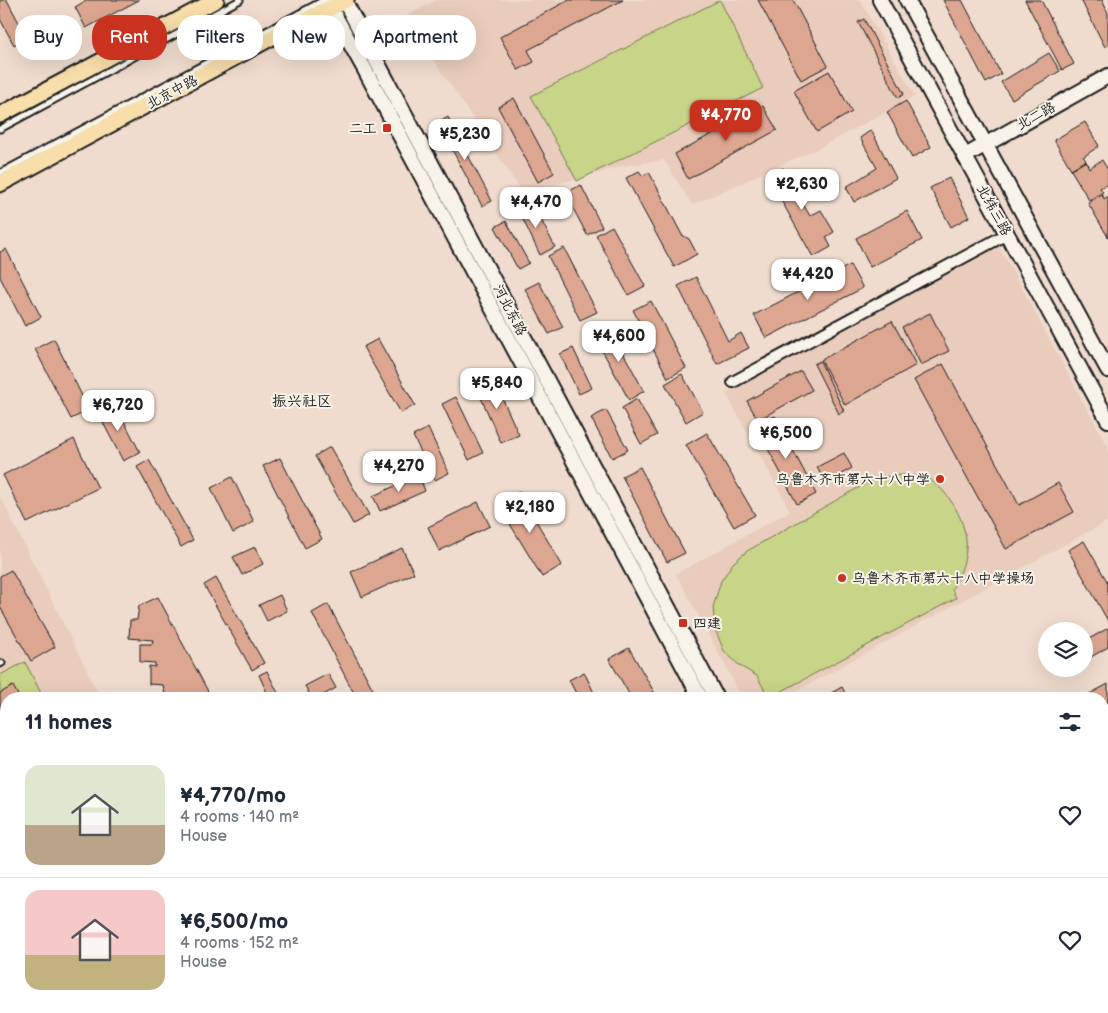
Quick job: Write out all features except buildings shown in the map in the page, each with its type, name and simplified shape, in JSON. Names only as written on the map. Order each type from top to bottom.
[{"type":"main road","points":[[0,116],[216,0]]},
{"type":"main road","name":"北京中路","points":[[0,184],[327,3],[345,0]]},
{"type":"main road","name":"河北东路","points":[[345,0],[713,692]]},
{"type":"main road","name":"北纬三路","points":[[880,0],[1108,420]]},
{"type":"main road","name":"北纬三路","points":[[907,0],[1106,361]]},
{"type":"main road","points":[[327,3],[369,77],[697,692]]},
{"type":"main road","name":"北二路","points":[[965,156],[1108,76]]},
{"type":"street","points":[[734,382],[1007,234]]},
{"type":"lane","points":[[0,129],[240,0]]},
{"type":"lane","points":[[0,174],[327,3]]},
{"type":"shaded area","points":[[436,0],[860,0],[915,96],[819,148],[692,205],[664,160],[628,165],[523,193],[434,60],[476,60],[476,15],[409,15]]},
{"type":"shaded area","name":"乌鲁木齐市第六十八中学","points":[[998,244],[1108,447],[1108,521],[795,692],[739,692],[676,574],[790,511],[726,393]]},
{"type":"shaded area","points":[[0,496],[98,692],[0,692]]},
{"type":"green space","points":[[720,0],[763,88],[577,181],[531,96]]},
{"type":"green space","points":[[903,475],[926,478],[949,498],[960,519],[966,540],[963,565],[952,589],[956,598],[780,692],[766,692],[757,676],[740,666],[724,651],[715,629],[713,607],[721,581],[733,563],[747,551],[877,477]]},
{"type":"green space","points":[[25,662],[40,692],[0,692],[0,675]]},
{"type":"place","name":"二工","points":[[387,128]]},
{"type":"place","name":"乌鲁木齐市第六十八中学","points":[[940,479]]},
{"type":"place","name":"乌鲁木齐市第六十八中学操场","points":[[842,578]]},
{"type":"place","name":"四建","points":[[683,623]]},
{"type":"district","name":"振兴社区","points":[[302,401]]}]
